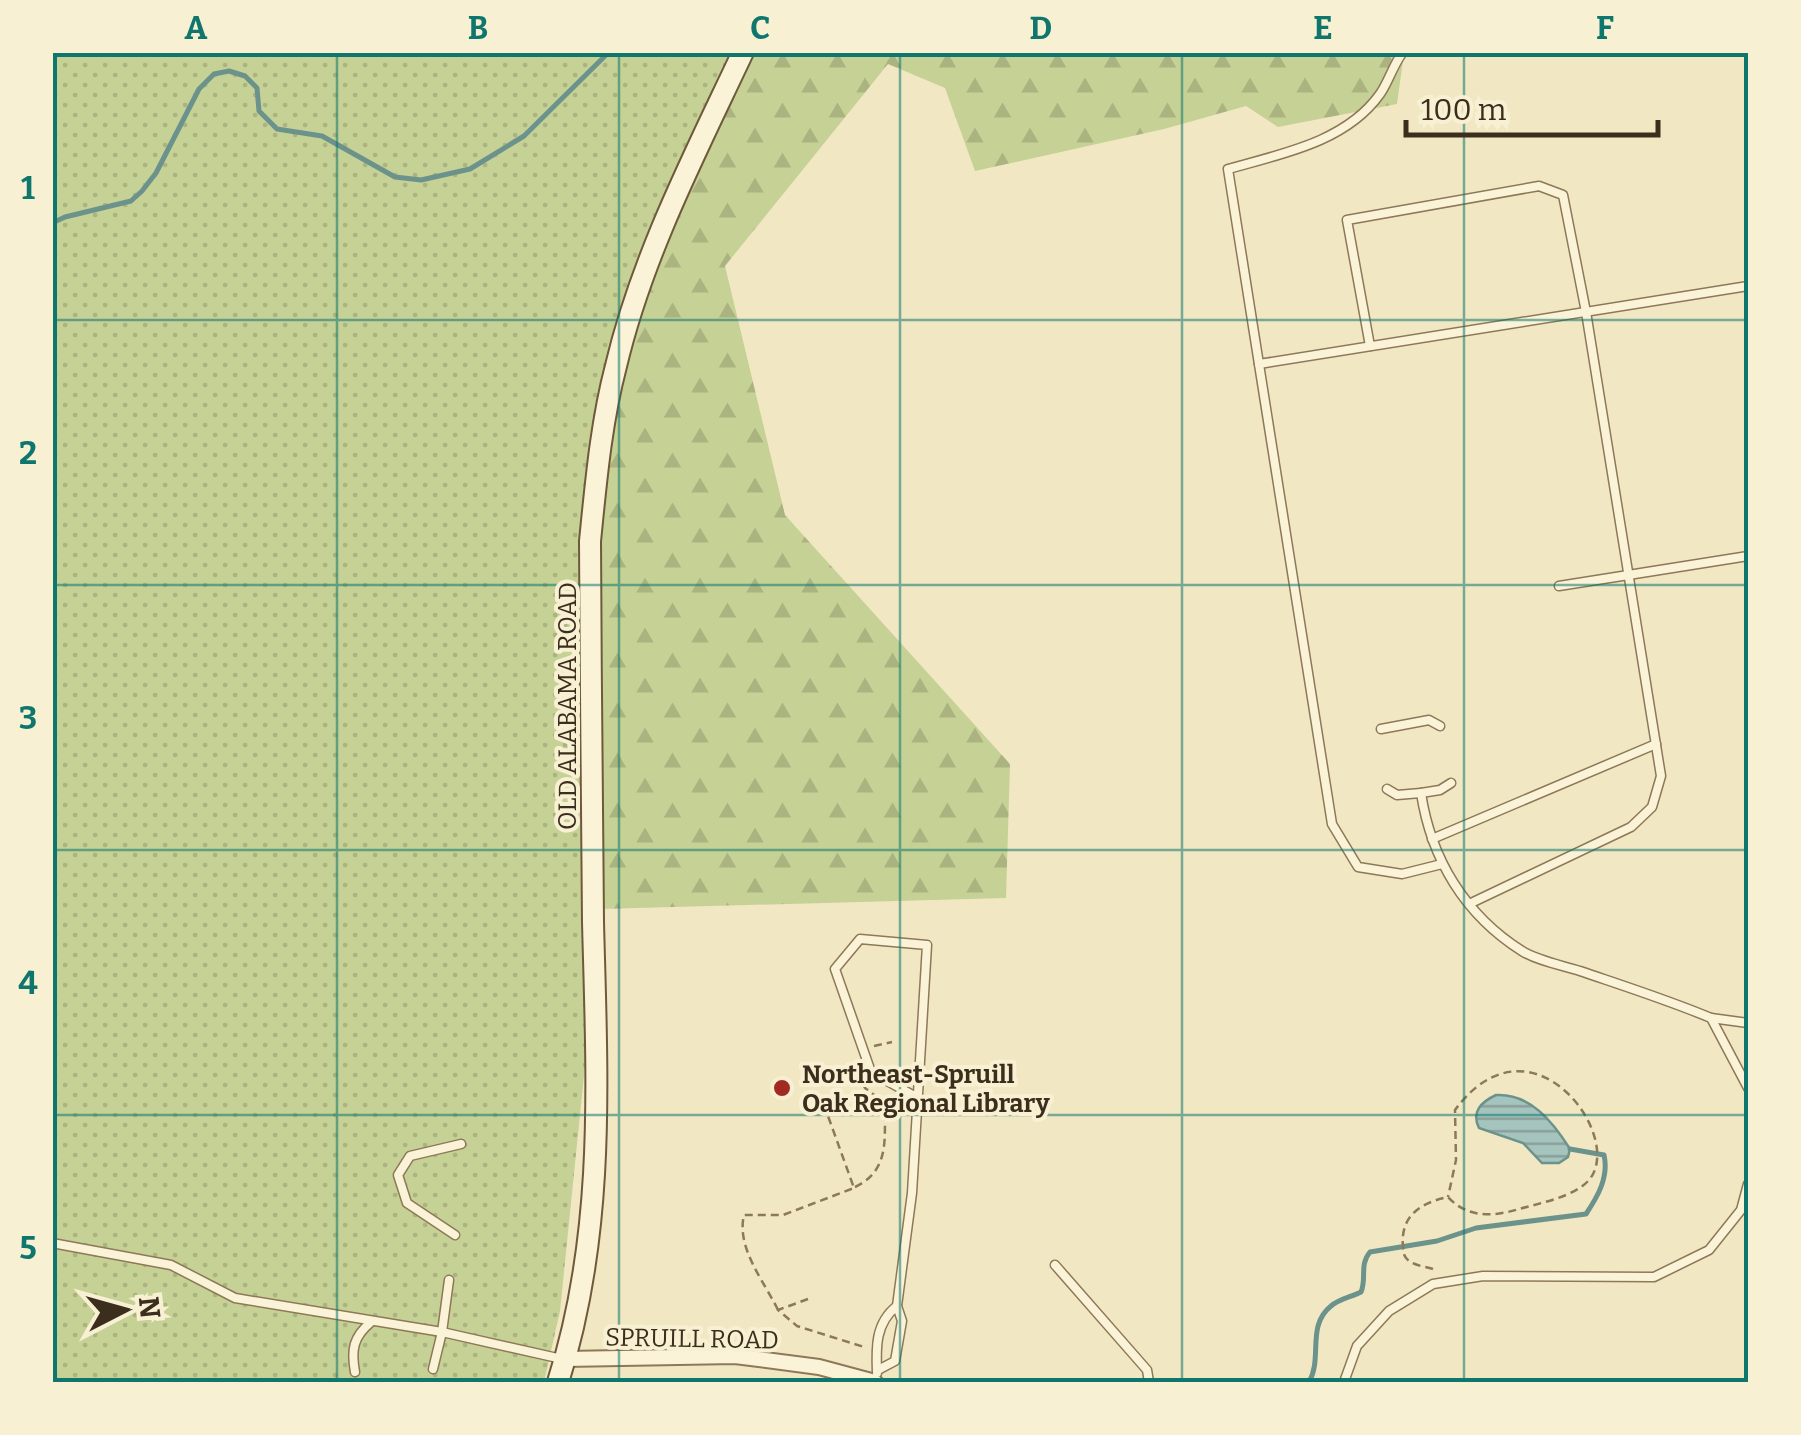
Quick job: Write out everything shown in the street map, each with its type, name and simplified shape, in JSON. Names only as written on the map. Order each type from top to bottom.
[{"type":"main road","name":"OLD ALABAMA ROAD","points":[[558,1382],[585,1274],[597,1165],[590,541],[599,451],[616,365],[638,293],[675,198],[743,52]]},
{"type":"street","name":"SPRUILL ROAD","points":[[566,1359],[735,1356],[876,1378]]},
{"type":"lane","points":[[1402,52],[1380,93],[1356,117],[1312,145],[1228,169],[1332,824],[1358,867],[1402,874],[1442,864]]},
{"type":"lane","points":[[1370,346],[1347,220],[1538,186],[1563,195],[1586,312],[1661,776],[1652,806],[1631,827],[1469,904]]},
{"type":"lane","points":[[1259,364],[1748,286]]},
{"type":"lane","points":[[1559,586],[1748,556]]},
{"type":"lane","points":[[1381,729],[1430,720],[1440,726]]},
{"type":"lane","points":[[1432,839],[1656,744]]},
{"type":"lane","points":[[1387,788],[1397,795],[1440,790],[1451,783]]},
{"type":"lane","points":[[1422,793],[1442,864],[1486,924],[1525,953],[1711,1018],[1748,1023]]},
{"type":"lane","points":[[876,1378],[896,1361],[902,1321],[897,1306],[911,1209],[918,1098],[927,945],[860,939],[835,969],[871,1072],[918,1098]]},
{"type":"lane","points":[[1711,1018],[1748,1088]]},
{"type":"lane","points":[[456,1235],[407,1203],[398,1175],[410,1156],[461,1144]]},
{"type":"lane","points":[[1344,1382],[1357,1346],[1389,1311],[1433,1284],[1482,1276],[1654,1277],[1709,1250],[1741,1210],[1748,1184]]},
{"type":"lane","points":[[52,1243],[171,1265],[235,1298],[442,1332],[566,1359]]},
{"type":"lane","points":[[1055,1265],[1146,1370],[1149,1382]]},
{"type":"lane","points":[[433,1369],[450,1280]]},
{"type":"lane","points":[[876,1378],[875,1350],[885,1316],[897,1306]]},
{"type":"lane","points":[[355,1372],[354,1342],[371,1322]]},
{"type":"path","points":[[1520,1071],[1543,1075],[1590,1122],[1596,1144],[1595,1172],[1577,1189],[1491,1216],[1463,1208],[1448,1197],[1456,1160],[1455,1110],[1484,1080],[1520,1071]]},
{"type":"path","points":[[859,1074],[865,1088],[885,1103],[883,1162],[875,1174],[854,1188],[782,1215],[744,1215],[742,1227],[744,1244],[778,1310],[797,1326],[875,1350]]},
{"type":"path","points":[[828,1116],[854,1188]]},
{"type":"path","points":[[1442,1282],[1439,1273],[1430,1267],[1410,1262],[1404,1254],[1403,1230],[1410,1214],[1448,1197]]},
{"type":"path","points":[[778,1310],[808,1300]]},
{"type":"green space","points":[[52,53],[747,53],[601,909],[560,1311],[544,1382],[53,1382]]},
{"type":"green space","points":[[753,53],[1404,53],[1397,104],[1278,127],[1246,106],[1164,129],[975,171],[945,88],[888,64],[725,266],[785,515],[1010,764],[1006,898],[601,909],[598,567],[610,365],[639,279]]},
{"type":"water","points":[[1496,1095],[1520,1099],[1539,1111],[1570,1149],[1568,1157],[1559,1163],[1542,1163],[1523,1143],[1479,1128],[1479,1108]]},
{"type":"waterway","points":[[52,223],[131,201],[142,191],[156,173],[199,89],[214,74],[229,71],[245,76],[257,88],[259,111],[277,129],[322,136],[395,177],[421,180],[470,169],[524,136],[609,52]]},
{"type":"waterway","points":[[1309,1382],[1323,1314],[1334,1304],[1361,1292],[1370,1252],[1437,1241],[1476,1228],[1586,1214],[1604,1179],[1604,1155],[1570,1149]]},
{"type":"place","name":"Northeast-Spruill Oak Regional Library","points":[[782,1088]]}]
